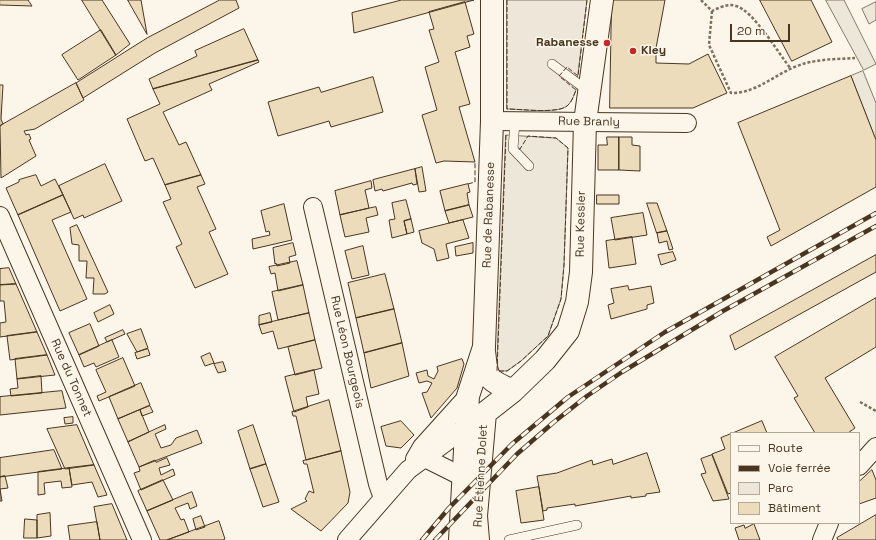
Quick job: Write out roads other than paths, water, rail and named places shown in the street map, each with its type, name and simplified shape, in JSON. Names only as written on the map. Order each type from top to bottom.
[{"type":"main road","name":"Rue de Rabanesse","points":[[471,416],[484,347],[492,121],[492,0]]},
{"type":"main road","name":"Rue Kessler","points":[[471,416],[513,391],[545,360],[568,331],[577,302],[581,272],[585,122],[588,91],[602,0]]},
{"type":"main road","points":[[484,347],[486,373],[490,379],[513,391]]},
{"type":"main road","name":"Rue Étienne Dolet","points":[[460,540],[463,477],[471,416]]},
{"type":"main road","name":"Rue Étienne Dolet","points":[[471,416],[478,540]]},
{"type":"street","name":"Rue Branly","points":[[492,121],[686,122]]},
{"type":"street","name":"Rue Léon Bourgeois","points":[[312,207],[378,484],[383,498]]},
{"type":"street","name":"Rue du Tonnet","points":[[0,216],[142,540]]},
{"type":"street","points":[[408,470],[425,458],[471,416]]},
{"type":"street","points":[[347,540],[408,470],[422,447],[471,416]]},
{"type":"street","points":[[860,465],[876,447]]},
{"type":"street","points":[[425,458],[463,477]]},
{"type":"street","points":[[822,540],[829,524]]},
{"type":"lane","points":[[552,64],[588,91]]},
{"type":"lane","points":[[515,121],[513,149],[529,166]]},
{"type":"lane","points":[[510,540],[577,525]]},
{"type":"railway","points":[[422,540],[449,508],[512,444],[568,397],[665,332],[876,213]]},
{"type":"railway","points":[[435,540],[517,454],[587,396],[622,372],[723,311],[876,226]]},
{"type":"place","name":"Rabanesse","points":[[607,43]]},
{"type":"place","name":"Kley","points":[[633,51]]}]
